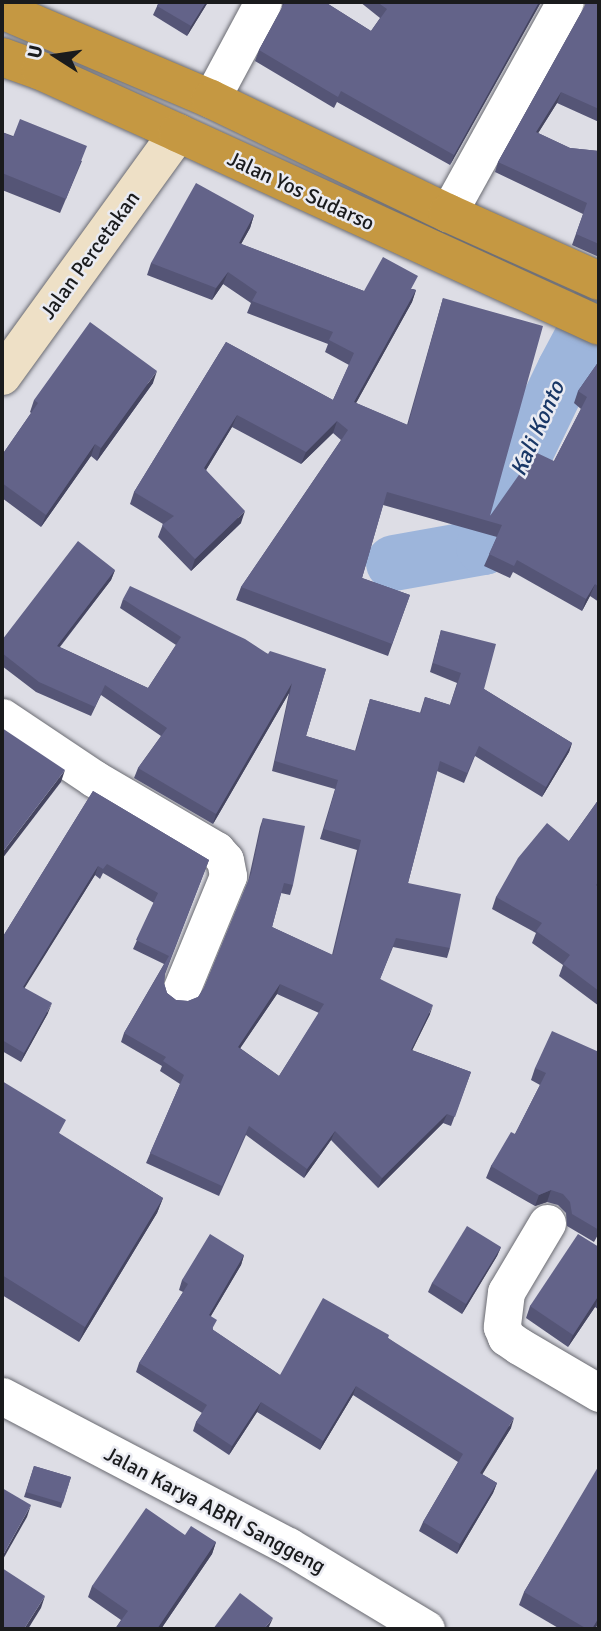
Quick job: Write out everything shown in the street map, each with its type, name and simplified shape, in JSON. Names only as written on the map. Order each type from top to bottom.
[{"type":"highway","name":"Jalan Yos Sudarso","points":[[2,10],[211,99],[448,214],[598,280]]},
{"type":"highway","name":"Jalan Yos Sudarso","points":[[2,57],[41,71],[588,321]]},
{"type":"street","points":[[211,99],[263,2]]},
{"type":"street","points":[[448,214],[565,2]]},
{"type":"street","name":"Jalan Percetakan","points":[[2,376],[178,133]]},
{"type":"street","points":[[2,717],[93,778],[216,850],[225,860],[228,876],[181,990]]},
{"type":"street","points":[[547,1223],[506,1292],[502,1327],[506,1337],[599,1393]]},
{"type":"street","name":"Jalan Karya ABRI Sanggeng","points":[[2,1396],[288,1546],[426,1629]]},
{"type":"building","points":[[159,2],[206,2],[191,26],[157,6]]},
{"type":"building","points":[[285,2],[325,2],[371,31],[387,9],[377,2],[539,2],[454,155],[341,91],[338,97],[259,50]]},
{"type":"building","points":[[587,2],[599,2],[599,109],[561,92],[536,132],[570,148],[599,151],[599,244],[576,234],[587,203],[498,162]]},
{"type":"building","points":[[20,119],[87,146],[66,199],[2,173],[2,132],[13,137]]},
{"type":"building","points":[[196,183],[254,215],[239,243],[364,291],[383,257],[418,276],[411,289],[416,290],[354,402],[408,425],[443,298],[543,326],[490,516],[535,452],[554,461],[587,397],[578,391],[599,361],[599,587],[595,584],[586,599],[517,560],[514,566],[489,554],[502,525],[387,492],[362,578],[410,595],[392,644],[241,587],[348,430],[337,421],[306,452],[237,415],[204,468],[245,511],[195,559],[162,525],[174,516],[134,492],[226,342],[333,400],[354,353],[329,340],[333,332],[252,301],[257,292],[228,272],[216,288],[151,263]]},
{"type":"building","points":[[90,322],[157,371],[101,448],[95,444],[46,515],[2,483],[2,455],[38,403],[34,400]]},
{"type":"building","points":[[78,541],[115,570],[57,646],[148,688],[181,637],[123,599],[130,586],[245,639],[268,654],[270,651],[326,669],[306,736],[356,751],[370,699],[421,713],[425,697],[450,705],[461,673],[433,663],[441,630],[496,644],[484,689],[572,743],[546,787],[479,746],[467,773],[440,761],[408,883],[461,894],[450,948],[396,938],[380,979],[433,1005],[411,1050],[471,1072],[455,1117],[447,1114],[382,1178],[335,1131],[307,1169],[249,1126],[222,1186],[150,1153],[184,1075],[163,1061],[166,1057],[124,1033],[169,956],[136,940],[158,893],[107,864],[103,869],[98,866],[23,987],[52,1003],[24,1053],[2,1040],[2,938],[93,791],[209,860],[165,973],[167,993],[176,1000],[188,1001],[198,997],[204,988],[251,874],[263,818],[305,826],[293,885],[284,883],[272,927],[333,955],[361,840],[324,829],[338,780],[275,761],[292,683],[216,814],[138,768],[167,728],[105,685],[95,707],[39,682],[2,653],[2,640]],"holes":[[[280,984],[324,1004],[279,1076],[238,1047]]]},
{"type":"building","points":[[2,728],[65,770],[2,853]]},
{"type":"building","points":[[599,799],[599,881],[596,885],[599,888],[599,991],[563,964],[570,955],[536,931],[542,923],[496,897],[518,858],[547,823],[569,841]]},
{"type":"building","points":[[552,1031],[599,1052],[599,1230],[572,1214],[570,1202],[563,1194],[551,1190],[539,1195],[491,1166],[511,1132],[515,1134],[546,1073],[535,1068]]},
{"type":"building","points":[[2,1081],[66,1120],[59,1133],[163,1198],[85,1327],[2,1275]]},
{"type":"building","points":[[467,1226],[501,1247],[466,1304],[432,1283]]},
{"type":"building","points":[[210,1234],[244,1255],[209,1315],[217,1320],[212,1329],[280,1375],[323,1298],[389,1335],[388,1338],[514,1418],[480,1473],[497,1483],[460,1544],[423,1522],[463,1454],[356,1386],[323,1441],[261,1402],[232,1446],[196,1422],[207,1405],[139,1363],[188,1284],[182,1280]]},
{"type":"building","points":[[578,1234],[599,1247],[599,1295],[573,1335],[530,1306]]},
{"type":"building","points":[[34,1466],[71,1477],[63,1503],[26,1492]]},
{"type":"building","points":[[598,1467],[599,1617],[592,1629],[587,1629],[524,1592]]},
{"type":"building","points":[[2,1488],[31,1505],[2,1557]]},
{"type":"building","points":[[146,1508],[185,1535],[191,1526],[216,1542],[157,1629],[115,1629],[128,1611],[92,1586]]},
{"type":"building","points":[[2,1568],[45,1596],[24,1629],[2,1629]]},
{"type":"building","points":[[240,1593],[273,1618],[264,1629],[213,1629]]},
{"type":"waterway","name":"Kali Konto","points":[[394,563],[484,547],[516,483],[525,453],[599,306]]}]
